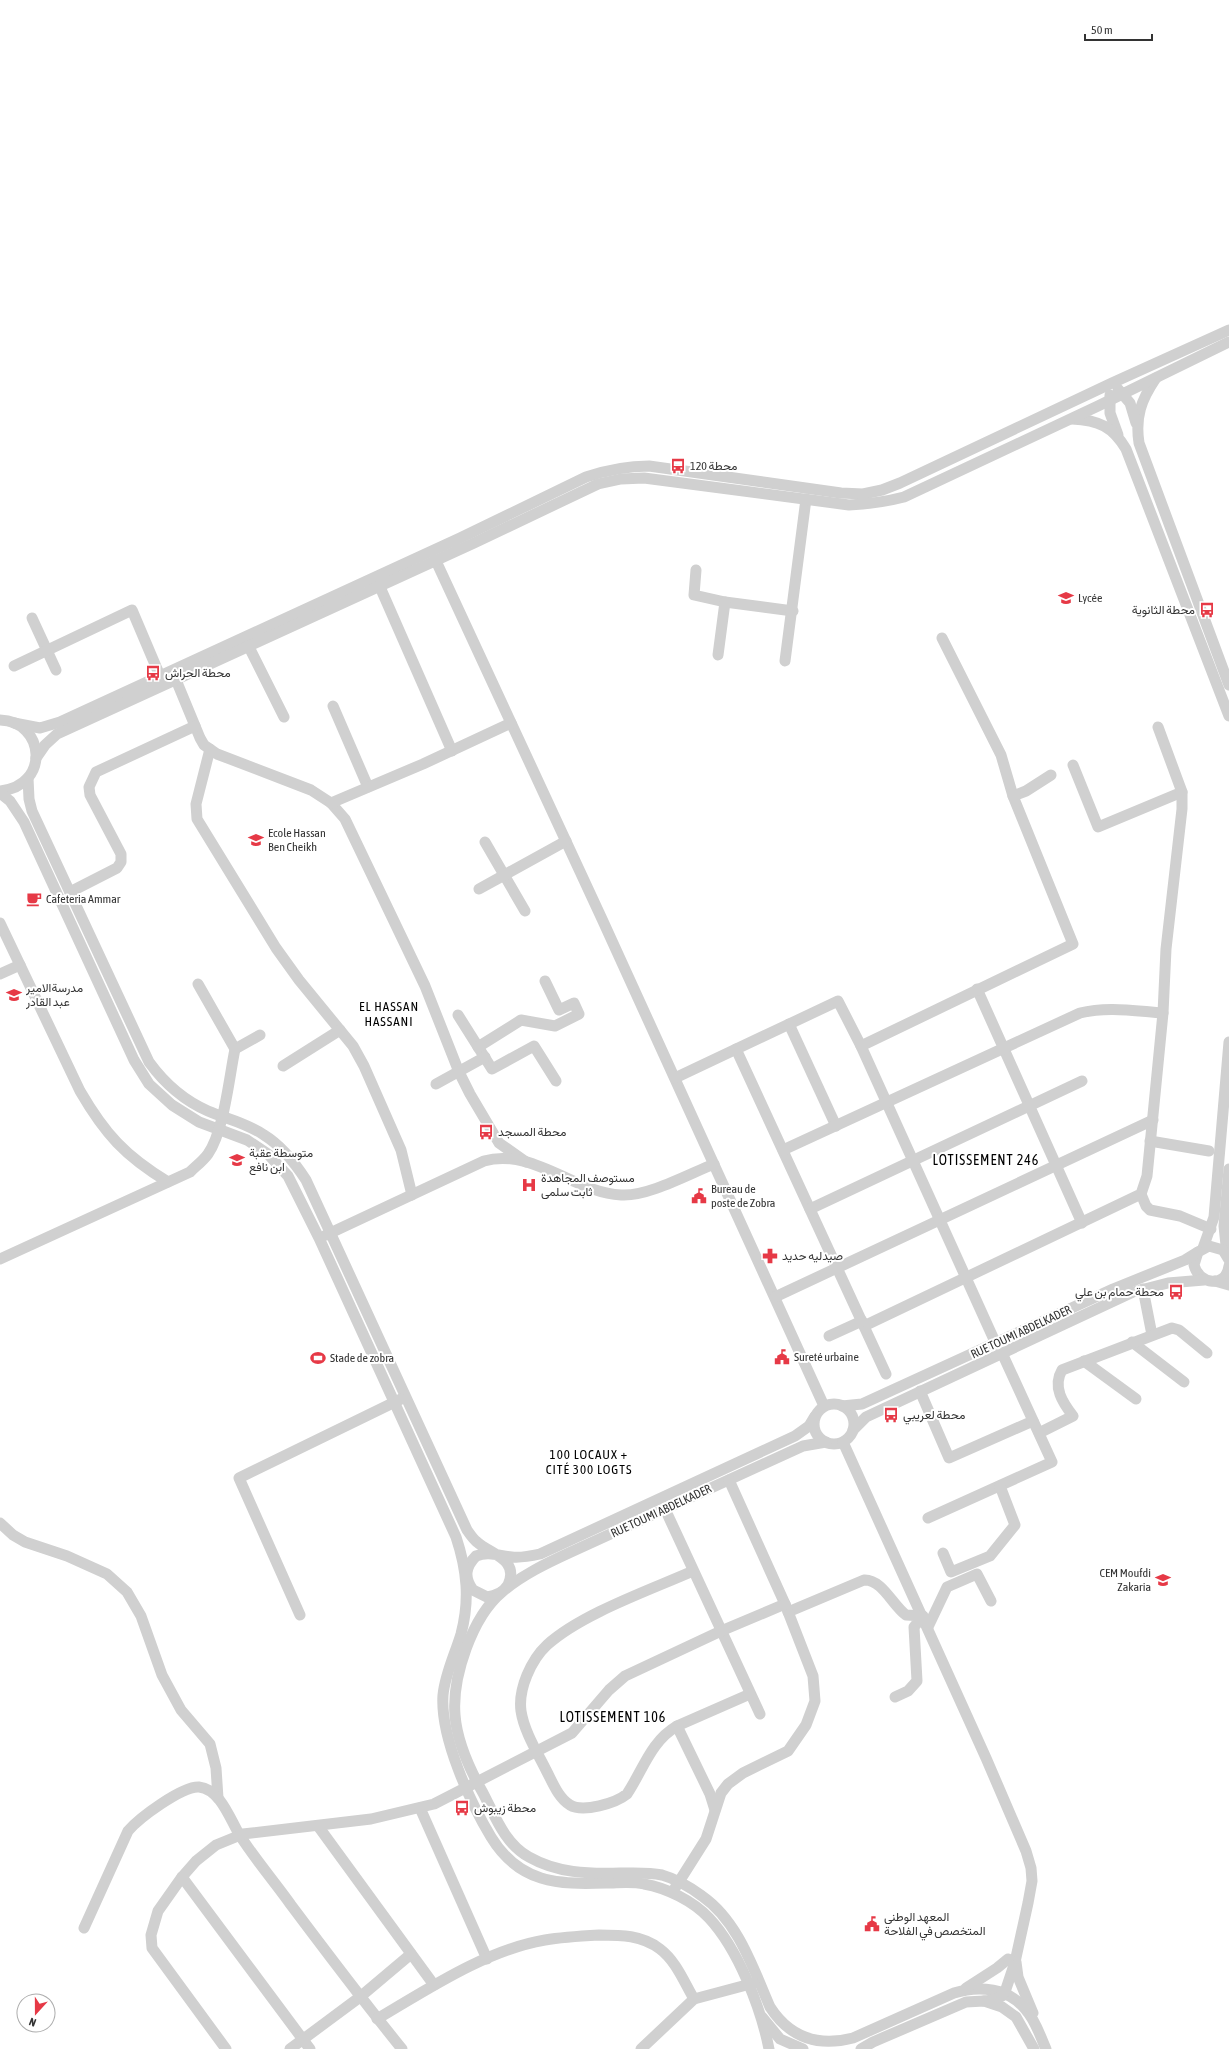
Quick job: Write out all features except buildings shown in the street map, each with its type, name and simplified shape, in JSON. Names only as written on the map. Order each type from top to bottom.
[{"type":"street","points":[[36,758],[45,745],[57,734],[174,675],[586,477],[628,466],[649,466],[841,493],[863,494],[882,490],[1229,330]]},
{"type":"street","points":[[0,720],[40,728],[60,722],[160,676],[174,675],[249,647],[436,561],[598,484],[621,478],[644,478],[849,505],[904,497],[1109,401],[1229,342]]},
{"type":"street","points":[[1137,429],[1141,403],[1156,377]]},
{"type":"street","points":[[1112,383],[1130,403],[1140,443],[1229,685]]},
{"type":"street","points":[[1112,383],[1109,401],[1110,413],[1118,435],[1126,450],[1229,716]]},
{"type":"street","points":[[1070,419],[1095,422],[1118,435]]},
{"type":"street","points":[[785,661],[793,611],[806,499]]},
{"type":"street","points":[[436,561],[566,841],[824,1406]]},
{"type":"street","points":[[696,570],[694,595],[725,602],[793,611]]},
{"type":"street","points":[[380,587],[452,751]]},
{"type":"street","points":[[718,655],[725,602]]},
{"type":"street","points":[[14,666],[132,610],[160,676]]},
{"type":"street","points":[[32,618],[56,670]]},
{"type":"street","points":[[860,1046],[1073,944],[1013,796],[1001,754],[942,638]]},
{"type":"street","points":[[249,647],[284,717]]},
{"type":"street","points":[[174,675],[200,738],[210,749],[217,754],[311,790],[330,802],[345,819],[354,834],[425,986],[459,1072],[496,1138],[509,1152],[526,1162]]},
{"type":"street","points":[[333,706],[368,787]]},
{"type":"street","points":[[0,792],[22,785],[28,778],[35,765],[36,752],[32,739],[25,729],[14,723]]},
{"type":"street","points":[[330,802],[452,751],[511,724]]},
{"type":"street","points":[[70,892],[117,868],[121,862],[121,854],[90,795],[89,787],[96,772],[195,726]]},
{"type":"street","points":[[1158,727],[1182,792],[1182,809],[1166,949],[1163,1013],[1153,1120],[1147,1176],[1141,1194],[1146,1206],[1150,1210],[1180,1216],[1211,1229]]},
{"type":"street","points":[[210,749],[196,804],[197,819],[276,948],[299,980],[353,1046],[364,1066],[401,1150],[412,1195]]},
{"type":"street","points":[[1073,765],[1098,827],[1182,792]]},
{"type":"street","points":[[1013,796],[1026,791],[1051,775]]},
{"type":"street","points":[[28,778],[29,799],[32,811],[149,1062],[162,1079],[177,1093],[191,1103],[251,1127],[281,1148],[296,1164],[306,1180],[332,1233],[467,1530],[476,1542],[498,1555],[508,1566],[510,1580],[502,1592],[492,1602],[472,1634],[459,1675],[455,1699],[458,1734],[477,1782],[503,1831],[514,1846],[545,1865],[567,1872],[640,1873],[662,1875],[679,1882],[702,1896],[726,1920],[738,1936],[770,2007],[781,2044]]},
{"type":"street","points":[[0,792],[10,801],[24,822],[134,1060],[153,1088],[172,1105],[199,1122],[248,1140],[264,1151],[277,1163],[297,1193],[395,1402],[456,1537],[466,1577],[473,1590],[480,1595],[495,1596],[502,1592]]},
{"type":"street","points":[[479,889],[566,841]]},
{"type":"street","points":[[485,842],[525,911]]},
{"type":"street","points":[[0,923],[94,1115],[108,1135],[127,1153],[168,1182]]},
{"type":"street","points":[[0,974],[20,965]]},
{"type":"street","points":[[478,1047],[521,1020],[555,1026],[579,1014],[574,1003],[559,1010],[545,981]]},
{"type":"street","points":[[0,1259],[190,1172],[201,1163],[208,1154],[219,1129],[235,1049],[198,984]]},
{"type":"street","points":[[977,989],[1082,1223]]},
{"type":"street","points":[[674,1078],[838,1001],[1052,1462],[928,1518]]},
{"type":"street","points":[[783,1150],[1080,1013],[1110,1009],[1163,1013]]},
{"type":"street","points":[[458,1015],[492,1069],[534,1046],[556,1081]]},
{"type":"street","points":[[789,1024],[836,1126]]},
{"type":"street","points":[[283,1066],[340,1030]]},
{"type":"street","points":[[235,1049],[260,1035]]},
{"type":"street","points":[[1204,1280],[1199,1276],[1194,1265],[1211,1229],[1214,1217],[1229,1042]]},
{"type":"street","points":[[736,1049],[886,1374]]},
{"type":"street","points":[[436,1084],[485,1057]]},
{"type":"street","points":[[810,1209],[1082,1081]]},
{"type":"street","points":[[775,1297],[1153,1120]]},
{"type":"street","points":[[484,1161],[493,1151],[496,1138]]},
{"type":"street","points":[[1150,1141],[1209,1151]]},
{"type":"street","points":[[319,1238],[484,1161],[496,1158],[506,1157],[526,1162],[600,1191],[622,1195],[644,1192],[714,1164]]},
{"type":"street","points":[[1228,1257],[1224,1240],[1229,1169]]},
{"type":"street","points":[[829,1336],[863,1324],[966,1278],[1141,1194]]},
{"type":"street","points":[[1201,1250],[1215,1246],[1223,1250],[1228,1257]]},
{"type":"street","name":"RUE TOUMI ABDELKADER","points":[[853,1430],[866,1417],[920,1392],[999,1348],[1113,1289],[1185,1260],[1201,1250]]},
{"type":"street","points":[[1215,1281],[1226,1275],[1229,1266]]},
{"type":"street","name":"RUE TOUMI ABDELKADER","points":[[842,1406],[862,1404],[1143,1289],[1168,1282],[1204,1280],[1229,1285]]},
{"type":"street","points":[[1143,1289],[1152,1335]]},
{"type":"street","points":[[1039,1433],[1073,1416],[1060,1398],[1058,1377],[1062,1370],[1172,1328],[1179,1330],[1207,1353]]},
{"type":"street","points":[[1132,1342],[1184,1382]]},
{"type":"street","points":[[1084,1361],[1136,1399]]},
{"type":"street","points":[[920,1392],[949,1458],[1033,1421]]},
{"type":"street","points":[[300,1615],[239,1478],[406,1396]]},
{"type":"street","points":[[835,1404],[842,1406],[852,1415],[853,1430],[850,1436],[843,1442],[832,1444],[820,1439],[814,1430],[815,1416],[824,1406],[835,1404]]},
{"type":"street","name":"RUE TOUMI ABDELKADER","points":[[498,1555],[525,1557],[540,1554],[795,1436],[809,1426],[815,1416]]},
{"type":"street","name":"RUE TOUMI ABDELKADER","points":[[502,1592],[540,1567],[665,1509],[803,1446],[826,1442]]},
{"type":"street","points":[[843,1442],[928,1627],[1028,1857],[1032,1881],[1017,1946],[1000,1998]]},
{"type":"street","points":[[672,1894],[706,1839],[720,1792],[728,1784],[757,1765],[788,1751],[806,1725],[815,1702],[813,1676],[786,1608],[729,1480]]},
{"type":"street","points":[[943,1552],[951,1572],[990,1556],[1015,1525],[1000,1486]]},
{"type":"street","points":[[665,1509],[760,1714]]},
{"type":"street","points":[[0,1523],[13,1535],[25,1542],[67,1556],[107,1574],[127,1592],[141,1616],[162,1675],[182,1710],[210,1744],[216,1768],[218,1798]]},
{"type":"street","points":[[498,1555],[490,1553],[476,1556],[467,1569],[467,1599],[461,1634],[447,1675],[443,1695],[443,1716],[447,1737],[466,1788],[492,1839],[518,1866],[532,1875],[547,1881],[569,1884],[643,1884],[672,1894],[693,1905],[709,1918],[737,1960],[759,2014],[769,2049]]},
{"type":"street","points":[[693,1571],[611,1607],[571,1627],[546,1646],[528,1674],[521,1701],[521,1711],[524,1722],[537,1751],[559,1795],[570,1805],[584,1807],[605,1805],[620,1800],[627,1794],[657,1741],[666,1732],[750,1694]]},
{"type":"street","points":[[928,1627],[947,1587],[977,1574],[991,1601]]},
{"type":"street","points":[[226,2049],[152,1948],[151,1935],[158,1912],[182,1877],[196,1861],[216,1845],[240,1835],[371,1819],[434,1804],[572,1733],[609,1690],[625,1676],[721,1631],[864,1580],[870,1580],[879,1585],[906,1615],[922,1616]]},
{"type":"street","points":[[895,1697],[908,1691],[917,1681],[914,1627],[922,1616]]},
{"type":"street","points":[[677,1726],[710,1794],[715,1810]]},
{"type":"street","points":[[84,1928],[125,1837],[134,1823],[188,1789],[200,1787],[218,1798],[240,1835],[360,1997],[402,2049]]},
{"type":"street","points":[[420,1808],[487,1959]]},
{"type":"street","points":[[318,1826],[434,1985]]},
{"type":"street","points":[[182,1877],[310,2049]]},
{"type":"street","points":[[377,2019],[434,1985],[487,1959],[544,1940],[579,1936],[615,1935],[636,1937],[649,1942],[672,1960],[694,1999]]},
{"type":"street","points":[[290,2049],[360,1997],[411,1954]]},
{"type":"street","points":[[833,2049],[853,2038],[962,1991],[1012,1959]]},
{"type":"street","points":[[1012,1959],[1033,2011],[1033,2020]]},
{"type":"street","points":[[641,2049],[694,1999],[759,1982]]},
{"type":"street","points":[[962,1991],[982,1988],[1000,1998],[1016,2001],[1026,2009],[1033,2020],[1046,2049]]},
{"type":"street","points":[[861,2049],[872,2042],[966,2002],[1000,1998]]},
{"type":"street","points":[[1000,1998],[1016,2017],[1027,2034],[1034,2049]]},
{"type":"street","points":[[770,2007],[777,2017],[788,2027],[803,2037],[820,2042],[836,2042],[853,2038]]},
{"type":"street","points":[[759,2014],[781,2044],[803,2049]]},
{"type":"place","name":"محطة 120","points":[[678,466]]},
{"type":"place","name":"Lycée","points":[[1066,598]]},
{"type":"place","name":"محطة الثانوية","points":[[1207,610]]},
{"type":"place","name":"محطة الحراش","points":[[153,673]]},
{"type":"place","name":"Ecole Hassan Ben Cheikh","points":[[256,840]]},
{"type":"place","name":"Cafeteria Ammar","points":[[34,899]]},
{"type":"place","name":"مدرسةالامير عبد القادر","points":[[14,995]]},
{"type":"place","name":"محطة المسجد","points":[[486,1132]]},
{"type":"place","name":"متوسطة عقبة ابن نافع","points":[[237,1160]]},
{"type":"place","name":"مستوصف المجاهدة ثابت سلمى","points":[[529,1185]]},
{"type":"place","name":"Bureau de poste de Zobra","points":[[699,1196]]},
{"type":"place","name":"صيدليه حديد","points":[[770,1256]]},
{"type":"place","name":"محطة حمام بن علي","points":[[1176,1292]]},
{"type":"place","name":"Sureté urbaine","points":[[782,1357]]},
{"type":"place","name":"Stade de zobra","points":[[318,1358]]},
{"type":"place","name":"محطة لعريبي","points":[[891,1415]]},
{"type":"place","name":"CEM Moufdi Zakaria","points":[[1163,1580]]},
{"type":"place","name":"محطة زيبوش","points":[[462,1808]]},
{"type":"place","name":"المعهد الوطني المتخصص في الفلاحة","points":[[872,1924]]},
{"type":"district","name":"EL HASSAN HASSANI","points":[[389,1014]]},
{"type":"district","name":"LOTISSEMENT 246","points":[[986,1160]]},
{"type":"district","name":"100 LOCAUX + CITÉ 300 LOGTS","points":[[589,1462]]},
{"type":"district","name":"LOTISSEMENT 106","points":[[613,1717]]}]
